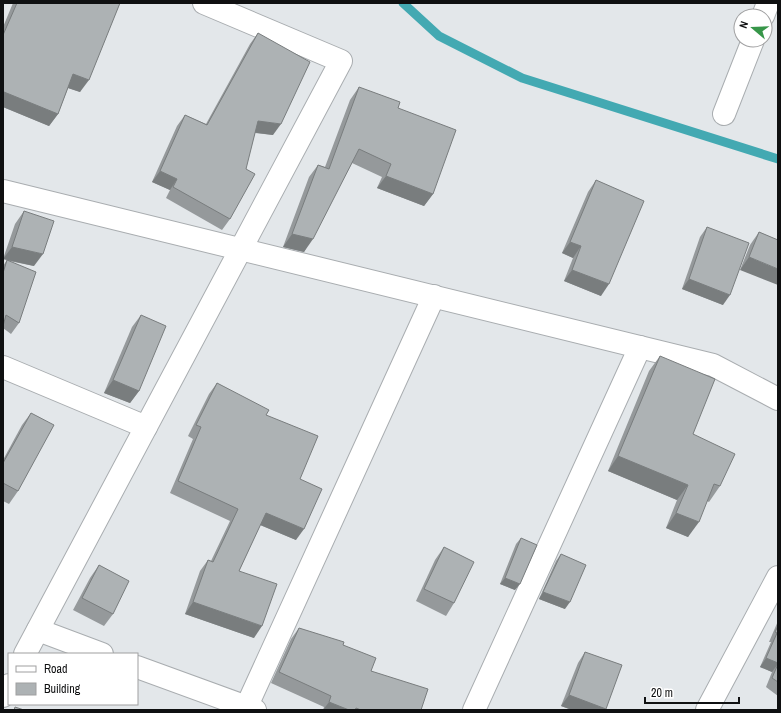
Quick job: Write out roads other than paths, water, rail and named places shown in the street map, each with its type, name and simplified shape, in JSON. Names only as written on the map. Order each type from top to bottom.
[{"type":"street","points":[[26,653],[341,61],[204,3]]},
{"type":"street","points":[[724,114],[750,48]]},
{"type":"street","points":[[3,191],[713,365],[778,399]]},
{"type":"street","points":[[138,667],[249,709],[434,296]]},
{"type":"street","points":[[474,710],[640,347]]},
{"type":"street","points":[[3,367],[146,427]]},
{"type":"street","points":[[707,710],[778,577]]},
{"type":"street","points":[[38,630],[99,653]]},
{"type":"street","points":[[3,696],[8,687]]},
{"type":"waterway","points":[[403,3],[439,36],[522,78],[778,159]]}]
